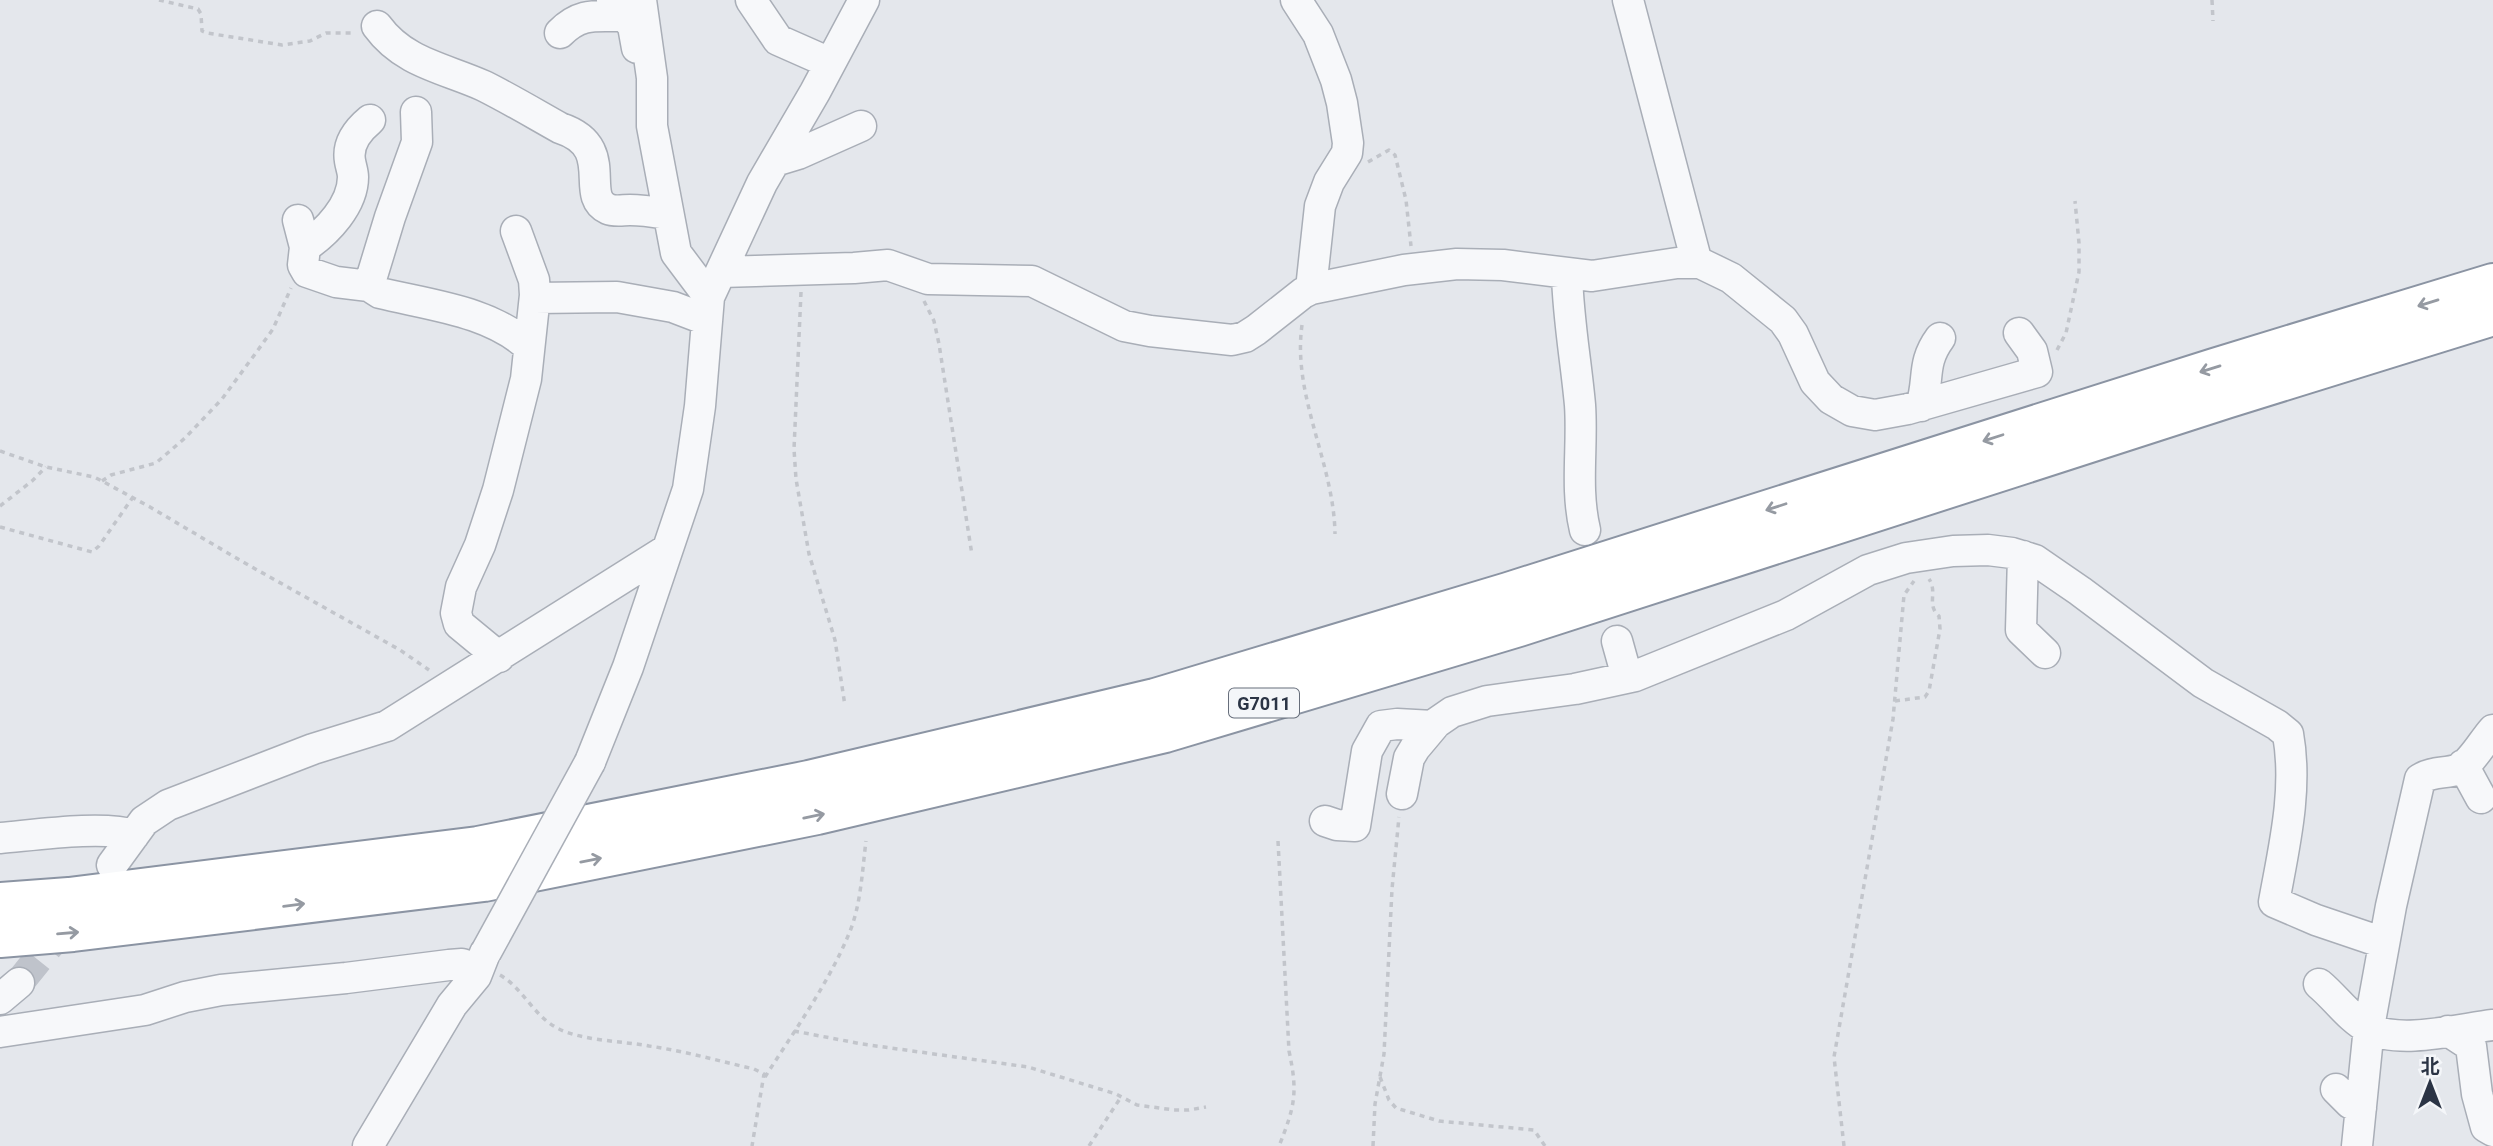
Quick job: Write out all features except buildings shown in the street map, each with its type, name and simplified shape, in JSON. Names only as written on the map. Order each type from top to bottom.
[{"type":"highway","name":"G7011","points":[[0,902],[83,895],[478,846],[809,780],[1155,698],[1495,596],[2214,368],[2493,283]]},
{"type":"highway","name":"G7011","points":[[0,938],[73,932],[484,882],[817,816],[1164,733],[1518,627],[2493,316]]},
{"type":"street","points":[[751,0],[778,40],[830,63]]},
{"type":"street","points":[[368,1146],[452,1005],[476,976],[590,762],[628,667],[688,489],[712,296],[762,183],[864,0]]},
{"type":"street","points":[[1296,0],[1318,34],[1336,80],[1347,128],[1347,153],[1329,183],[1320,206],[1303,294]]},
{"type":"street","points":[[1628,0],[1697,263]]},
{"type":"street","points":[[560,33],[570,23],[626,5],[652,78],[652,119],[676,253],[712,296]]},
{"type":"street","points":[[380,31],[395,47],[409,55],[482,86],[572,132],[583,141],[594,159],[593,178],[596,193],[603,206],[611,211],[668,214]]},
{"type":"street","points":[[369,286],[417,142],[416,112]]},
{"type":"street","points":[[370,120],[357,130],[351,148],[349,159],[353,178],[349,197],[335,219],[316,239],[303,245],[307,272],[336,282],[369,286],[380,293],[485,320],[519,338],[529,347]]},
{"type":"street","points":[[775,161],[798,154],[861,126]]},
{"type":"street","points":[[499,657],[459,624],[456,613],[461,587],[480,545],[498,490],[526,379],[535,298],[534,280],[516,231]]},
{"type":"street","points":[[535,298],[627,298],[673,307],[797,269],[888,265],[928,279],[1032,281],[1124,326],[1232,340],[1245,337],[1303,294],[1413,269],[1466,264],[1503,265],[1592,276],[1677,263],[1697,263],[1731,278],[1783,320],[1793,334],[1815,382],[1837,404],[1852,411],[1875,415],[1921,406],[2037,373],[2032,351],[2019,333]]},
{"type":"street","points":[[1567,274],[1568,306],[1580,405],[1580,508],[1585,530]]},
{"type":"street","points":[[1921,406],[1926,365],[1930,351],[1940,338]]},
{"type":"street","points":[[1325,821],[1355,826],[1363,764],[1369,745],[1381,726],[1420,725],[1473,704],[1576,689],[1627,677],[1786,615],[1868,570],[1906,558],[1931,563],[1988,550],[2035,560],[2203,683],[2288,734],[2292,761],[2288,821],[2274,902],[2316,920],[2385,943]]},
{"type":"street","points":[[113,865],[144,821],[168,805],[313,749],[387,726],[666,551]]},
{"type":"street","points":[[2023,556],[2021,630],[2045,653]]},
{"type":"street","points":[[1617,641],[1627,677]]},
{"type":"street","points":[[1402,794],[1420,725]]},
{"type":"street","points":[[2357,1146],[2369,1029],[2420,779],[2428,774],[2459,769],[2493,730]]},
{"type":"street","points":[[2463,765],[2482,798]]},
{"type":"street","points":[[0,838],[104,831],[121,831],[134,835]]},
{"type":"street","points":[[0,1032],[145,1010],[185,997],[221,990],[482,961]]},
{"type":"street","points":[[2319,984],[2369,1029],[2399,1035],[2493,1025]]},
{"type":"street","points":[[2448,1031],[2471,1046],[2483,1119],[2486,1127],[2493,1131]]},
{"type":"street","points":[[2336,1089],[2350,1103],[2361,1108]]},
{"type":"path","points":[[159,0],[198,9],[202,31],[273,44],[310,41],[326,33],[347,31],[373,39],[380,31]]},
{"type":"path","points":[[2212,0],[2213,22]]},
{"type":"path","points":[[1347,153],[1357,153],[1368,162],[1389,150],[1395,155],[1406,200],[1413,269]]},
{"type":"path","points":[[2037,373],[2051,359],[2066,333],[2079,272],[2075,201]]},
{"type":"path","points":[[102,481],[111,475],[156,463],[209,414],[273,329],[290,290],[303,245]]},
{"type":"path","points":[[797,269],[802,307],[794,449],[796,479],[809,554],[835,640],[845,706]]},
{"type":"path","points":[[909,271],[933,321],[939,344],[972,555]]},
{"type":"path","points":[[1303,294],[1299,346],[1303,377],[1334,502],[1335,534]]},
{"type":"path","points":[[0,451],[46,467],[94,477],[133,497],[400,650],[437,676],[447,689]]},
{"type":"path","points":[[0,506],[46,467]]},
{"type":"path","points":[[0,527],[92,552],[133,497]]},
{"type":"path","points":[[1844,1146],[1834,1057],[1872,848],[1895,701],[1904,595],[1931,563]]},
{"type":"path","points":[[1895,701],[1926,697],[1929,691],[1940,629],[1939,617],[1931,605],[1931,563]]},
{"type":"path","points":[[1373,1146],[1375,1104],[1384,1054],[1392,889],[1402,794]]},
{"type":"path","points":[[764,1078],[849,936],[857,907],[866,841]]},
{"type":"path","points":[[1278,841],[1289,1051],[1295,1091],[1293,1111],[1279,1146]]},
{"type":"path","points":[[482,961],[520,991],[538,1015],[563,1031],[709,1058],[764,1073],[752,1146]]},
{"type":"path","points":[[794,1031],[862,1044],[1028,1067],[1121,1097],[1137,1105],[1189,1110],[1206,1107]]},
{"type":"path","points":[[1380,1077],[1388,1100],[1396,1108],[1439,1121],[1534,1130],[1545,1146]]},
{"type":"path","points":[[1089,1146],[1121,1097]]},
{"type":"tunnel","points":[[19,983],[67,923]]}]
